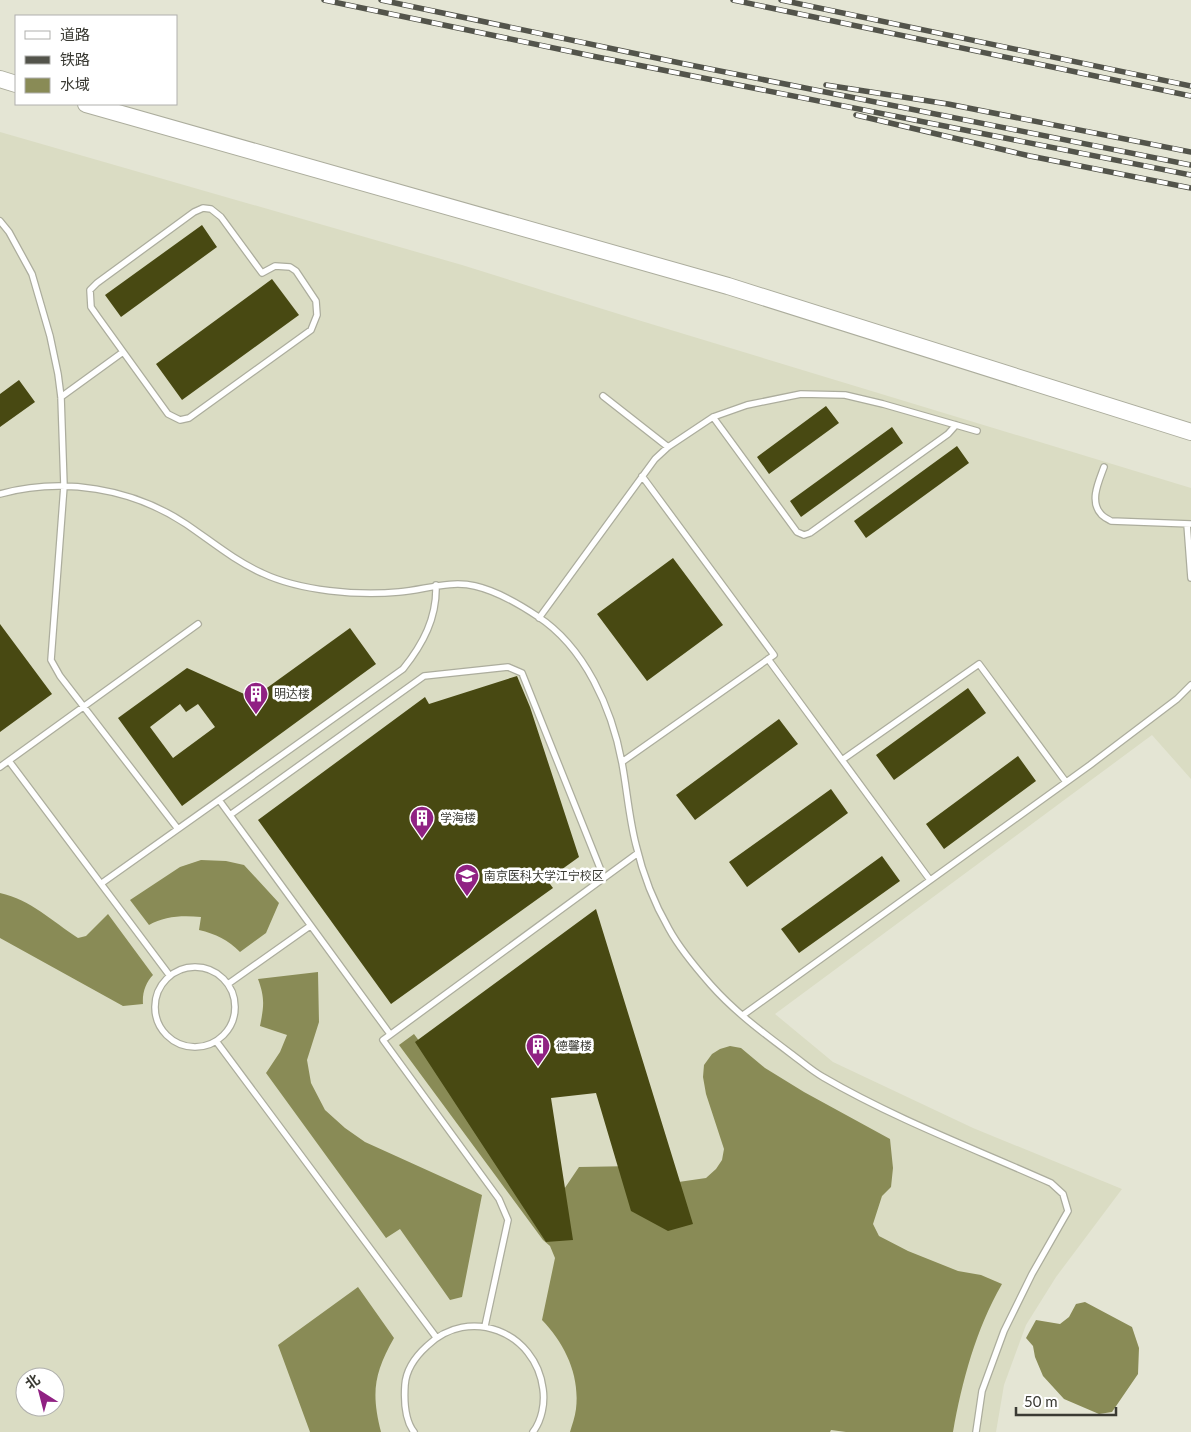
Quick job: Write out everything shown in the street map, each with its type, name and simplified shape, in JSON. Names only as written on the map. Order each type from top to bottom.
[{"type":"street","points":[[0,79],[15,84]]},
{"type":"street","points":[[90,105],[728,286],[1191,432]]},
{"type":"lane","points":[[203,208],[211,209],[221,216],[262,273],[276,266],[290,267],[296,271],[316,301],[317,315],[311,330],[189,418],[180,420],[168,414],[123,352],[91,307],[90,290],[194,212],[203,208]]},
{"type":"lane","points":[[0,221],[9,232],[32,274],[50,336],[61,397],[64,486],[51,660],[60,676],[178,829]]},
{"type":"lane","points":[[61,397],[123,352]]},
{"type":"lane","points":[[539,618],[656,459],[668,447],[713,417],[747,405],[801,394],[845,395],[977,431]]},
{"type":"lane","points":[[603,396],[668,447]]},
{"type":"lane","points":[[713,417],[797,532],[804,535],[810,533],[948,434],[956,425]]},
{"type":"lane","points":[[1104,467],[1095,490],[1096,506],[1101,514],[1111,522],[1189,524],[1191,578]]},
{"type":"lane","points":[[622,762],[774,655],[642,476]]},
{"type":"lane","points":[[0,494],[20,489],[64,486],[114,492],[149,503],[184,522],[242,563],[265,575],[302,586],[349,593],[399,592],[436,585],[473,585],[498,594],[539,618],[556,631],[576,654],[598,688],[611,721],[622,762],[627,801],[638,853],[649,890],[670,932],[696,968],[727,1002],[766,1036],[820,1076],[880,1108],[1051,1183],[1063,1194],[1068,1210],[1032,1274],[1004,1331],[982,1391],[976,1432]]},
{"type":"lane","points":[[102,883],[403,669],[419,648],[429,627],[437,600],[436,585]]},
{"type":"lane","points":[[0,767],[198,624]]},
{"type":"lane","points":[[768,659],[930,880]]},
{"type":"lane","points":[[842,760],[979,664],[1066,782]]},
{"type":"lane","points":[[230,815],[424,676],[508,667],[522,673],[604,878]]},
{"type":"lane","points":[[742,1015],[1066,782],[1177,700],[1191,685]]},
{"type":"lane","points":[[9,761],[170,976]]},
{"type":"lane","points":[[219,800],[390,1034]]},
{"type":"lane","points":[[485,1326],[508,1220],[499,1199],[383,1040],[638,853]]},
{"type":"lane","points":[[228,984],[310,926]]},
{"type":"lane","points":[[200,967],[216,973],[228,984],[234,999],[234,1016],[227,1031],[216,1041],[199,1047],[182,1045],[168,1037],[158,1023],[155,1007],[159,991],[170,976],[183,969],[200,967]]},
{"type":"lane","points":[[216,1041],[436,1337]]},
{"type":"lane","points":[[414,1432],[404,1405],[406,1379],[417,1355],[436,1337],[459,1327],[485,1326],[510,1335],[529,1352],[542,1375],[544,1400],[538,1425],[533,1432]]},
{"type":"shaded area","name":"南京医科大学江宁校区","points":[[0,132],[462,265],[1191,488],[1191,779],[1152,735],[775,1014],[833,1062],[973,1128],[1122,1189],[1056,1277],[1026,1325],[1004,1385],[996,1432],[0,1432]]},
{"type":"water","points":[[201,860],[226,861],[244,865],[279,903],[266,933],[240,952],[221,938],[199,930],[201,917],[174,917],[149,925],[130,900],[180,867]]},
{"type":"water","points":[[0,893],[31,906],[78,938],[86,936],[108,914],[153,975],[145,988],[143,1004],[123,1006],[0,938]]},
{"type":"water","points":[[318,972],[319,1022],[307,1060],[311,1083],[325,1110],[345,1128],[365,1142],[482,1195],[462,1297],[450,1300],[400,1229],[386,1238],[266,1073],[280,1052],[287,1035],[260,1026],[263,1002],[258,979]]},
{"type":"water","points":[[414,1034],[548,1213],[579,1167],[635,1166],[644,1187],[706,1178],[716,1169],[722,1160],[724,1149],[706,1094],[703,1077],[704,1065],[712,1054],[730,1046],[741,1048],[765,1068],[804,1092],[890,1139],[893,1168],[891,1187],[882,1196],[873,1224],[879,1236],[908,1251],[958,1271],[981,1275],[1002,1284],[977,1337],[961,1394],[953,1432],[846,1432],[831,1430],[830,1432],[570,1432],[577,1396],[573,1372],[558,1339],[542,1320],[555,1258],[550,1246],[543,1240],[399,1045]]},
{"type":"water","points":[[358,1287],[394,1338],[382,1362],[376,1384],[376,1406],[381,1432],[310,1432],[278,1345]]},
{"type":"water","points":[[1085,1302],[1132,1327],[1139,1348],[1138,1374],[1112,1412],[1099,1414],[1064,1399],[1043,1376],[1035,1357],[1033,1346],[1026,1338],[1036,1320],[1060,1324],[1069,1317],[1076,1304]]},
{"type":"building","points":[[202,225],[217,247],[121,317],[105,295]]},
{"type":"building","points":[[272,279],[299,315],[182,400],[156,364]]},
{"type":"building","points":[[19,380],[35,402],[0,427],[0,394]]},
{"type":"building","points":[[826,406],[839,423],[769,474],[757,457]]},
{"type":"building","points":[[892,427],[903,443],[801,517],[790,501]]},
{"type":"building","points":[[957,446],[969,463],[866,538],[854,521]]},
{"type":"building","points":[[673,558],[723,625],[647,681],[597,614]]},
{"type":"building","points":[[0,624],[52,694],[0,732]]},
{"type":"building","name":"明达楼","points":[[350,628],[376,664],[182,806],[118,718],[187,668],[253,698]],"holes":[[[180,704],[186,712],[198,704],[215,727],[173,758],[150,727]]]},
{"type":"building","name":"学海楼","points":[[517,676],[530,707],[579,857],[547,880],[553,888],[391,1004],[258,820],[425,697],[429,704]]},
{"type":"building","points":[[968,688],[986,713],[894,780],[876,755]]},
{"type":"building","points":[[779,719],[798,744],[695,820],[676,795]]},
{"type":"building","points":[[1018,756],[1036,781],[944,849],[926,824]]},
{"type":"building","points":[[831,789],[848,813],[747,887],[729,862]]},
{"type":"building","points":[[882,856],[900,881],[799,953],[781,929]]},
{"type":"building","name":"德馨楼","points":[[596,909],[693,1224],[668,1231],[631,1211],[596,1093],[551,1098],[573,1240],[546,1242],[415,1042]]},
{"type":"railway","points":[[324,0],[592,56],[1191,175]]},
{"type":"railway","points":[[381,0],[685,64],[1191,165]]},
{"type":"railway","points":[[733,0],[1191,96]]},
{"type":"railway","points":[[781,0],[1191,86]]},
{"type":"railway","points":[[826,85],[948,104],[1191,152]]},
{"type":"railway","points":[[856,115],[1030,156],[1191,188]]},
{"type":"place","name":"明达楼","points":[[256,715]]},
{"type":"place","name":"学海楼","points":[[422,839]]},
{"type":"place","name":"南京医科大学江宁校区","points":[[467,897]]},
{"type":"place","name":"德馨楼","points":[[538,1067]]}]
